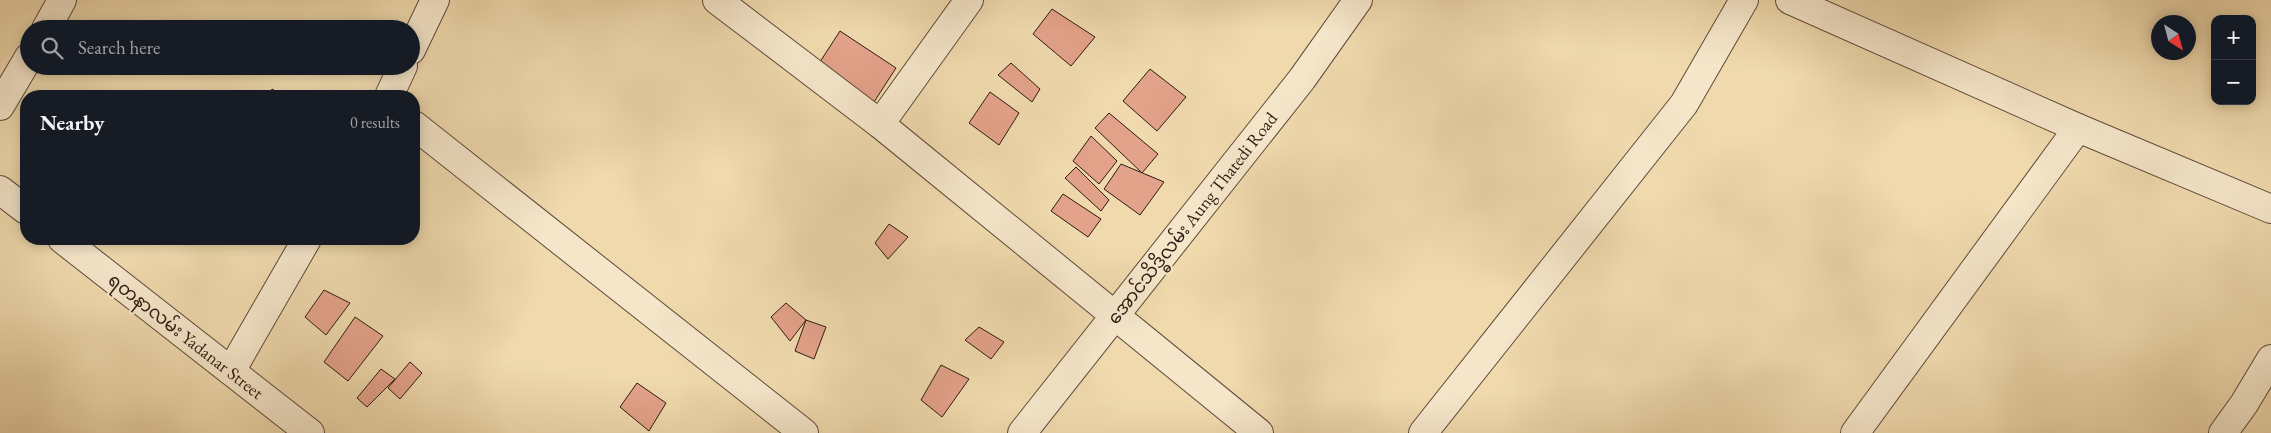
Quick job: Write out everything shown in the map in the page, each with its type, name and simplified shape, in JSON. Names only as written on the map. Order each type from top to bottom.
[{"type":"street","points":[[51,20],[62,0]]},
{"type":"street","points":[[420,31],[435,0]]},
{"type":"street","points":[[717,0],[880,124],[1259,433]]},
{"type":"street","points":[[880,124],[969,0]]},
{"type":"street","name":"အောင်သိဒ္ဓိလမ်း Aung Thatedi Road","points":[[1022,433],[1302,79],[1358,0]]},
{"type":"street","points":[[1423,433],[1684,104],[1744,0]]},
{"type":"street","points":[[1790,0],[2078,128],[2271,209]]},
{"type":"street","points":[[0,106],[20,72]]},
{"type":"street","points":[[392,90],[400,75]]},
{"type":"street","points":[[1855,433],[2078,128]]},
{"type":"street","points":[[420,130],[804,433]]},
{"type":"street","points":[[0,190],[20,205]]},
{"type":"street","name":"ရတနာလမ်း Yadanar Street","points":[[70,245],[310,433]]},
{"type":"street","points":[[231,371],[304,245]]},
{"type":"street","points":[[2223,433],[2244,404],[2271,359]]},
{"type":"building","points":[[1052,9],[1095,37],[1071,66],[1033,34]]},
{"type":"building","points":[[840,31],[896,68],[872,105],[816,68]]},
{"type":"building","points":[[1011,63],[1040,89],[1032,102],[998,75]]},
{"type":"building","points":[[1150,69],[1186,97],[1157,131],[1123,101]]},
{"type":"building","points":[[990,92],[1019,113],[999,145],[969,123]]},
{"type":"building","points":[[1109,113],[1158,154],[1142,173],[1095,128]]},
{"type":"building","points":[[1091,136],[1117,161],[1099,184],[1073,161]]},
{"type":"building","points":[[1121,164],[1164,182],[1140,215],[1104,189]]},
{"type":"building","points":[[1076,167],[1109,200],[1101,211],[1065,178]]},
{"type":"building","points":[[1063,194],[1101,219],[1088,237],[1051,211]]},
{"type":"building","points":[[889,224],[908,237],[888,259],[875,243]]},
{"type":"building","points":[[324,290],[350,303],[326,335],[305,317]]},
{"type":"building","points":[[786,303],[806,320],[790,341],[771,317]]},
{"type":"building","points":[[355,317],[383,336],[348,381],[324,362]]},
{"type":"building","points":[[806,320],[826,327],[814,359],[795,351]]},
{"type":"building","points":[[979,327],[1004,342],[991,359],[965,340]]},
{"type":"building","points":[[410,362],[422,373],[400,399],[388,388]]},
{"type":"building","points":[[941,365],[969,379],[942,417],[921,400]]},
{"type":"building","points":[[381,369],[395,379],[367,407],[357,398]]},
{"type":"building","points":[[637,383],[666,403],[649,431],[620,407]]}]
